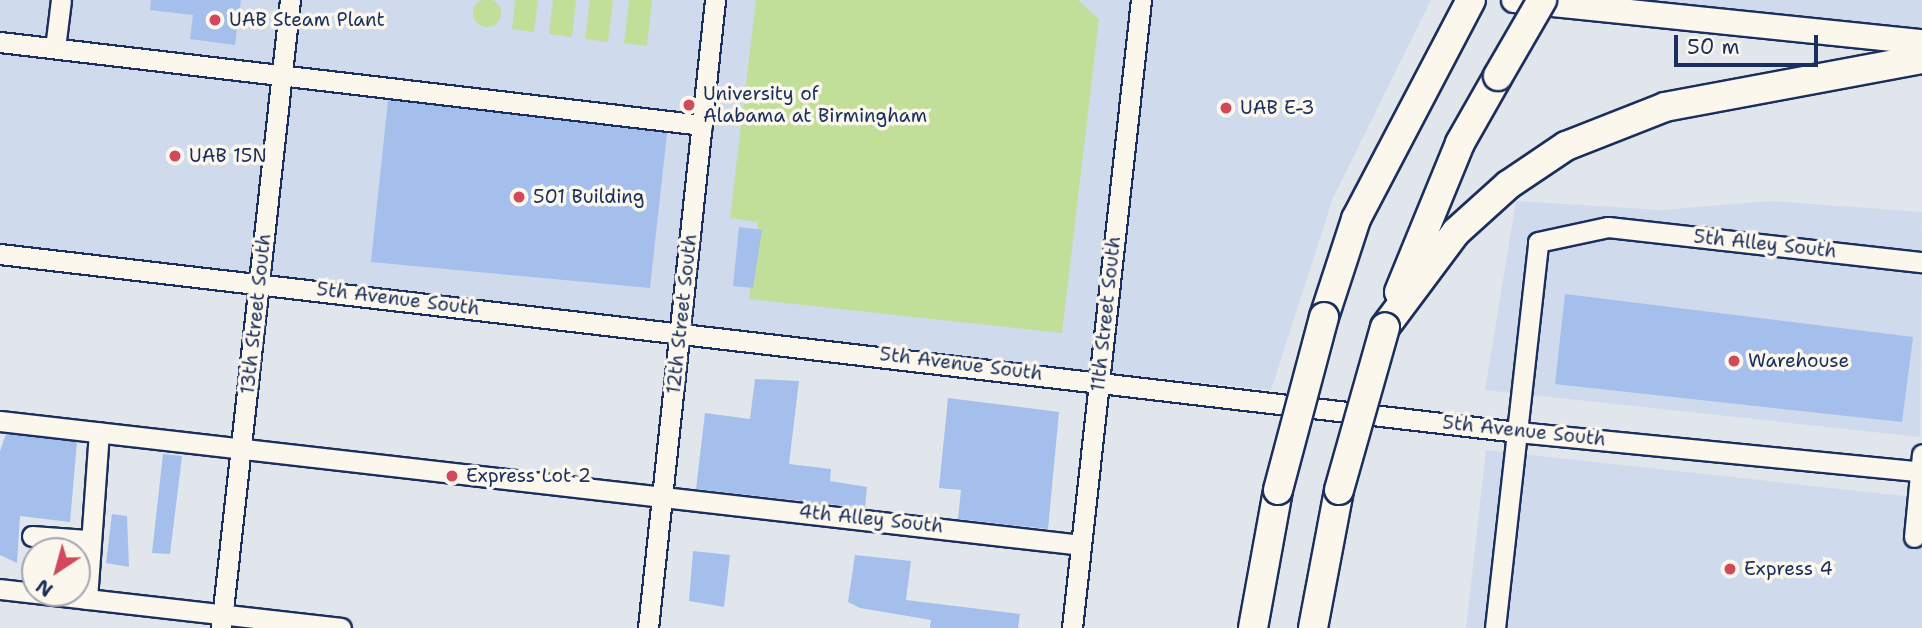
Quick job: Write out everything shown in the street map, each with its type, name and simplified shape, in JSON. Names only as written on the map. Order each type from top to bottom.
[{"type":"highway","points":[[1253,628],[1278,490],[1324,317],[1356,219],[1471,0]]},
{"type":"highway","points":[[1313,628],[1339,490],[1385,327],[1460,143],[1542,0]]},
{"type":"highway","points":[[1385,327],[1457,232],[1507,185],[1566,146],[1665,107],[1922,59]]},
{"type":"main road","points":[[1514,0],[1922,42]]},
{"type":"street","points":[[55,48],[61,0]]},
{"type":"street","name":"13th Street South","points":[[222,621],[290,0]]},
{"type":"street","name":"12th Street South","points":[[648,628],[715,0]]},
{"type":"street","name":"11th Street South","points":[[1072,628],[1141,0]]},
{"type":"street","points":[[0,42],[702,125]]},
{"type":"street","name":"5th Alley South","points":[[1517,432],[1538,242],[1608,227],[1922,262]]},
{"type":"street","name":"5th Avenue South","points":[[0,254],[1099,380],[1517,432],[1921,466]]},
{"type":"street","name":"4th Alley South","points":[[0,421],[1081,545]]},
{"type":"street","points":[[87,537],[99,432]]},
{"type":"street","points":[[1495,628],[1517,432]]},
{"type":"street","points":[[1914,537],[1921,466]]},
{"type":"street","points":[[33,536],[46,537]]},
{"type":"street","points":[[0,589],[21,591]]},
{"type":"street","points":[[91,600],[222,621],[329,627]]},
{"type":"shaded area","name":"University of Alabama at Birmingham","points":[[0,0],[1431,0],[1333,198],[1271,390],[0,255]]},
{"type":"shaded area","points":[[1610,0],[1922,0],[1922,30]]},
{"type":"shaded area","points":[[1516,201],[1661,210],[1771,201],[1922,212],[1920,437],[1485,390]]},
{"type":"shaded area","name":"Express 4","points":[[1486,450],[1922,498],[1922,628],[1466,628]]},
{"type":"green space","points":[[487,-1],[497,3],[501,13],[497,23],[487,27],[477,23],[473,13],[477,3]]},
{"type":"green space","points":[[515,0],[538,0],[534,32],[512,29]]},
{"type":"green space","points":[[553,0],[576,0],[572,37],[549,34]]},
{"type":"green space","points":[[590,0],[613,0],[608,42],[585,39]]},
{"type":"green space","points":[[629,0],[652,0],[647,46],[624,43]]},
{"type":"green space","points":[[756,0],[1078,0],[1099,20],[1062,333],[749,299],[758,222],[730,218]]},
{"type":"building","name":"UAB Steam Plant","points":[[151,0],[241,0],[235,45],[190,39],[193,15],[150,10]]},
{"type":"building","name":"501 Building","points":[[388,100],[667,133],[650,288],[371,262]]},
{"type":"building","points":[[739,227],[762,230],[753,288],[733,286]]},
{"type":"building","name":"Warehouse","points":[[1565,294],[1913,337],[1902,422],[1555,384]]},
{"type":"building","points":[[755,379],[799,381],[789,464],[831,469],[830,481],[867,487],[865,508],[696,489],[705,413],[750,419]]},
{"type":"building","points":[[948,398],[1059,412],[1048,529],[958,519],[961,490],[939,488]]},
{"type":"building","points":[[6,434],[77,442],[70,522],[20,516],[17,563],[0,555],[0,451]]},
{"type":"building","points":[[163,454],[182,456],[170,554],[152,553]]},
{"type":"building","points":[[112,514],[127,516],[129,567],[106,563]]},
{"type":"building","points":[[693,551],[730,555],[724,607],[689,601]]},
{"type":"building","points":[[855,555],[911,561],[906,600],[1020,614],[1018,628],[930,628],[931,620],[860,608],[848,602]]},
{"type":"place","name":"UAB Steam Plant","points":[[215,20]]},
{"type":"place","name":"University of Alabama at Birmingham","points":[[689,105]]},
{"type":"place","name":"UAB E-3","points":[[1226,108]]},
{"type":"place","name":"UAB 15N","points":[[175,156]]},
{"type":"place","name":"501 Building","points":[[519,197]]},
{"type":"place","name":"Warehouse","points":[[1734,361]]},
{"type":"place","name":"Express Lot 2","points":[[452,476]]},
{"type":"place","name":"Express 4","points":[[1730,569]]}]
